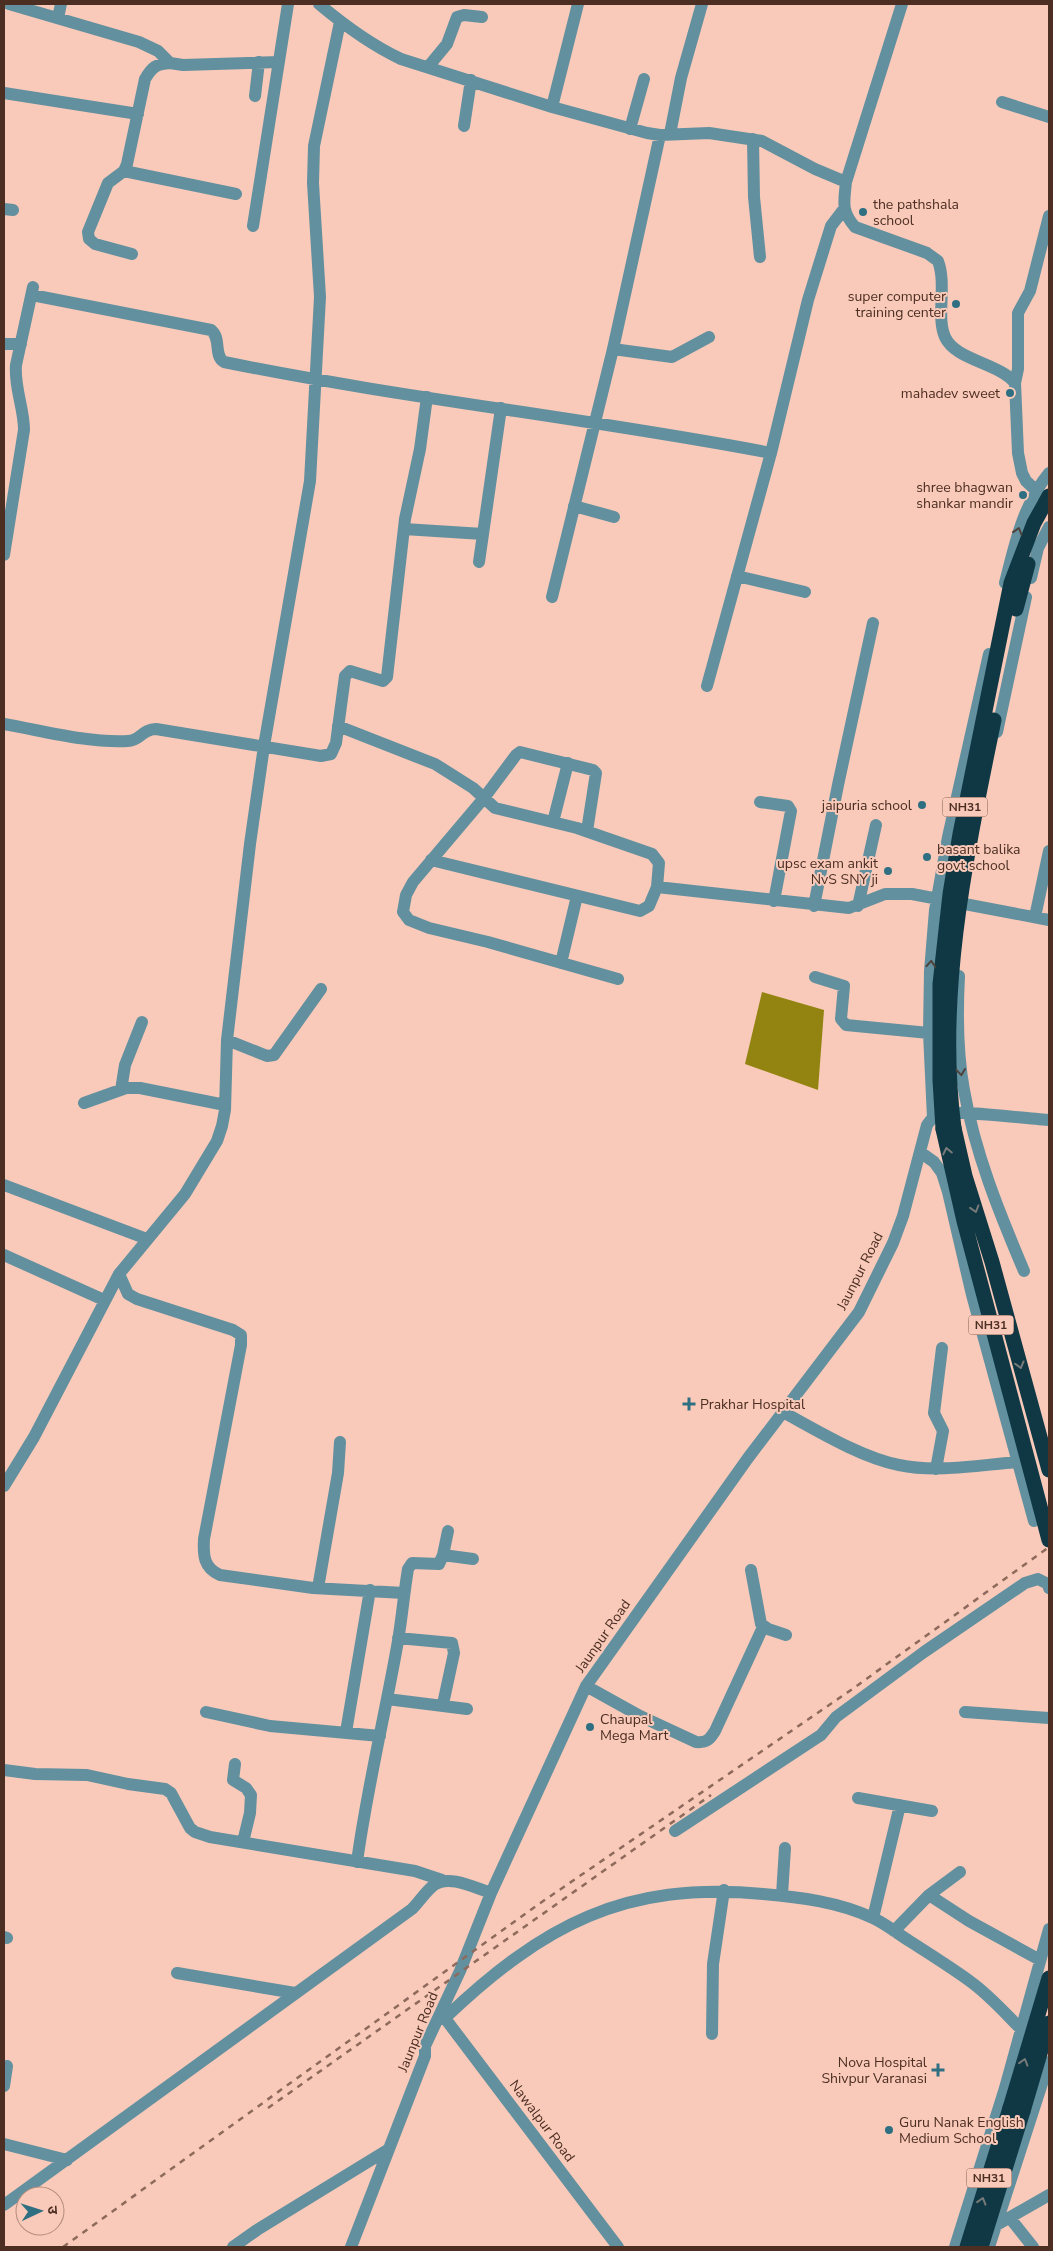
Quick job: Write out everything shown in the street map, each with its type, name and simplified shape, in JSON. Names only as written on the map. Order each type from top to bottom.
[{"type":"highway","name":"NH31","points":[[1043,494],[1011,583],[957,851],[940,984],[939,1062],[943,1125],[964,1221],[1039,1520],[1049,1540]]},
{"type":"highway","name":"NH31","points":[[1049,517],[1028,562],[1020,594],[970,837],[957,921],[950,1026],[951,1101],[943,1125],[965,1176],[992,1262],[1049,1470]]},
{"type":"highway","name":"NH31","points":[[981,2247],[1049,1978]]},
{"type":"highway","name":"NH31","points":[[967,2247],[1049,2023]]},
{"type":"street","points":[[9,4],[139,42],[158,51],[170,63]]},
{"type":"street","points":[[58,18],[61,4]]},
{"type":"street","points":[[253,226],[288,4]]},
{"type":"street","points":[[319,4],[340,22],[385,51],[428,67],[552,107],[630,129],[665,134],[709,133],[753,139],[770,144],[815,169],[846,182]]},
{"type":"street","points":[[552,107],[578,4]]},
{"type":"street","points":[[552,597],[665,134],[702,4]]},
{"type":"street","points":[[902,4],[846,182],[844,209],[847,218],[856,227],[933,255],[938,261],[942,272],[944,336],[954,347],[1004,374],[1015,383]]},
{"type":"street","points":[[428,67],[447,44],[457,17],[464,15],[482,17]]},
{"type":"street","points":[[4,1486],[34,1437],[119,1274],[185,1194],[205,1164],[217,1141],[225,1105],[227,1040],[250,844],[264,746],[310,481],[320,297],[313,183],[314,146],[340,22]]},
{"type":"street","points":[[255,96],[259,62]]},
{"type":"street","points":[[132,254],[95,244],[88,236],[108,183],[124,171],[145,79],[151,68],[159,64],[170,63],[182,65],[279,62]]},
{"type":"street","points":[[630,129],[644,79]]},
{"type":"street","points":[[464,126],[471,80]]},
{"type":"street","points":[[4,93],[138,114]]},
{"type":"street","points":[[1002,102],[1049,117]]},
{"type":"street","points":[[753,139],[754,197],[760,257]]},
{"type":"street","points":[[124,171],[236,194]]},
{"type":"street","points":[[707,686],[771,453],[788,379],[826,238],[830,226],[844,209]]},
{"type":"street","points":[[1049,216],[1030,291],[1018,314],[1018,369],[1015,383],[1018,453],[1023,478],[1043,494],[1049,502]]},
{"type":"street","points":[[4,555],[24,430],[24,418],[15,376],[33,291],[211,330],[218,339],[219,356],[224,362],[314,380],[594,422],[771,453]]},
{"type":"street","points":[[613,349],[672,358],[709,337]]},
{"type":"street","points":[[4,344],[21,344]]},
{"type":"street","points":[[4,724],[64,735],[132,741],[143,732],[156,729],[212,740],[328,756],[333,751],[347,673],[350,672],[383,681],[388,676],[404,529],[420,450],[427,397]]},
{"type":"street","points":[[478,562],[484,534],[501,408]]},
{"type":"street","points":[[943,1125],[929,1033],[930,971],[937,898],[948,837],[1018,528],[1043,494],[1049,473]]},
{"type":"street","points":[[574,506],[614,517]]},
{"type":"street","points":[[1024,1271],[981,1162],[969,1114],[960,1059],[957,1014],[960,942],[974,841],[1024,603],[1038,548],[1049,527]]},
{"type":"street","points":[[404,529],[484,534]]},
{"type":"street","points":[[737,576],[805,592]]},
{"type":"street","points":[[814,906],[873,623]]},
{"type":"street","points":[[338,726],[435,764],[473,788],[495,808],[587,832],[652,854],[659,863],[657,887],[649,906],[640,911],[431,860]]},
{"type":"street","points":[[587,832],[596,773],[593,770],[568,763],[520,752],[413,882],[406,895],[404,912],[409,920],[429,928],[618,979]]},
{"type":"street","points":[[553,822],[568,763]]},
{"type":"street","points":[[760,802],[788,806],[791,811],[774,901]]},
{"type":"street","points":[[858,906],[876,825]]},
{"type":"street","points":[[1035,917],[1049,851]]},
{"type":"street","points":[[657,887],[814,906],[850,908],[858,906],[876,896],[896,893],[937,898],[1049,920]]},
{"type":"street","points":[[561,963],[577,896]]},
{"type":"street","points":[[815,977],[844,986],[841,1019],[846,1025],[929,1033]]},
{"type":"street","points":[[227,1040],[267,1056],[274,1055],[321,989]]},
{"type":"street","points":[[121,1090],[125,1065],[142,1022]]},
{"type":"street","points":[[84,1103],[121,1090],[140,1088],[225,1105]]},
{"type":"street","points":[[943,1125],[939,1114],[969,1114],[1049,1120]]},
{"type":"street","name":"Jaunpur Road","points":[[383,2152],[418,2053],[425,2046],[443,2015],[491,1893],[586,1686],[784,1412],[859,1312],[893,1243],[903,1216],[927,1126],[943,1125]]},
{"type":"street","points":[[920,1152],[934,1162],[942,1173],[972,1295],[1018,1462],[1039,1520]]},
{"type":"street","points":[[4,1185],[147,1239]]},
{"type":"street","points":[[4,1255],[104,1300]]},
{"type":"street","points":[[119,1274],[128,1294],[137,1299],[233,1330],[240,1335],[241,1345],[204,1539],[206,1564],[211,1571],[220,1575],[318,1588],[404,1593]]},
{"type":"street","points":[[936,1468],[943,1431],[934,1414],[942,1348]]},
{"type":"street","points":[[784,1412],[873,1458],[898,1465],[936,1468],[1018,1462]]},
{"type":"street","points":[[318,1588],[338,1473],[340,1442]]},
{"type":"street","points":[[357,1862],[365,1801],[380,1736],[410,1565],[439,1564],[448,1531]]},
{"type":"street","points":[[443,1555],[473,1559]]},
{"type":"street","points":[[586,1686],[640,1716],[696,1742],[710,1739],[716,1731],[763,1627],[751,1570]]},
{"type":"street","points":[[675,1831],[821,1735],[844,1711],[924,1652],[1025,1583],[1038,1579],[1048,1584],[1049,1588]]},
{"type":"street","points":[[346,1732],[370,1590]]},
{"type":"street","points":[[763,1627],[786,1635]]},
{"type":"street","points":[[398,1638],[452,1643],[454,1653],[443,1704]]},
{"type":"street","points":[[387,1699],[443,1704],[467,1709]]},
{"type":"street","points":[[206,1712],[270,1726],[380,1736]]},
{"type":"street","points":[[965,1712],[1049,1718]]},
{"type":"street","points":[[235,1764],[233,1780],[246,1788],[252,1802],[243,1842]]},
{"type":"street","points":[[4,1770],[35,1774],[87,1775],[128,1784],[165,1789],[171,1793],[190,1828],[195,1832],[210,1837],[415,1870],[442,1880],[450,1880],[491,1893]]},
{"type":"street","points":[[858,1798],[932,1810]]},
{"type":"street","points":[[873,1918],[900,1805]]},
{"type":"street","points":[[782,1895],[785,1848]]},
{"type":"street","points":[[894,1931],[930,1895],[960,1872]]},
{"type":"street","points":[[4,2205],[412,1909],[429,1890],[442,1880]]},
{"type":"street","points":[[712,2034],[713,1964],[724,1890]]},
{"type":"street","points":[[443,2015],[531,1946],[586,1917],[642,1899],[679,1893],[724,1890],[798,1897],[873,1918],[971,1982],[1020,2028]]},
{"type":"street","points":[[930,1895],[969,1921],[1040,1960]]},
{"type":"street","points":[[957,2247],[1005,2088],[1020,2028],[1049,1929]]},
{"type":"street","points":[[177,1973],[295,1993]]},
{"type":"street","name":"Nawalpur Road","points":[[443,2015],[618,2247]]},
{"type":"street","points":[[989,2247],[1049,2062]]},
{"type":"street","points":[[4,2086],[7,2066]]},
{"type":"street","points":[[4,2144],[66,2160]]},
{"type":"street","points":[[233,2247],[257,2230],[383,2152]]},
{"type":"street","points":[[342,2247],[383,2152]]},
{"type":"street","points":[[351,2247],[383,2152]]},
{"type":"street","points":[[957,2247],[1049,2195]]},
{"type":"street","points":[[1010,2218],[1033,2247]]},
{"type":"shaded area","points":[[762,992],[824,1010],[818,1090],[745,1064]]},
{"type":"railway","points":[[63,2247],[536,1906],[851,1690],[1049,1547]]},
{"type":"railway","points":[[268,2108],[711,1795]]},
{"type":"place","name":"the pathshala school","points":[[863,212]]},
{"type":"place","name":"super computer training center","points":[[956,304]]},
{"type":"place","name":"mahadev sweet","points":[[1010,393]]},
{"type":"place","name":"shree bhagwan shankar mandir","points":[[1023,495]]},
{"type":"place","name":"jaipuria school","points":[[922,805]]},
{"type":"place","name":"basant balika govt school","points":[[927,857]]},
{"type":"place","name":"upsc exam ankit NvS SNY ji","points":[[888,871]]},
{"type":"place","name":"Prakhar Hospital","points":[[689,1404]]},
{"type":"place","name":"Chaupal Mega Mart","points":[[590,1727]]},
{"type":"place","name":"Nova Hospital Shivpur Varanasi","points":[[938,2070]]},
{"type":"place","name":"Guru Nanak English Medium School","points":[[889,2130]]}]
